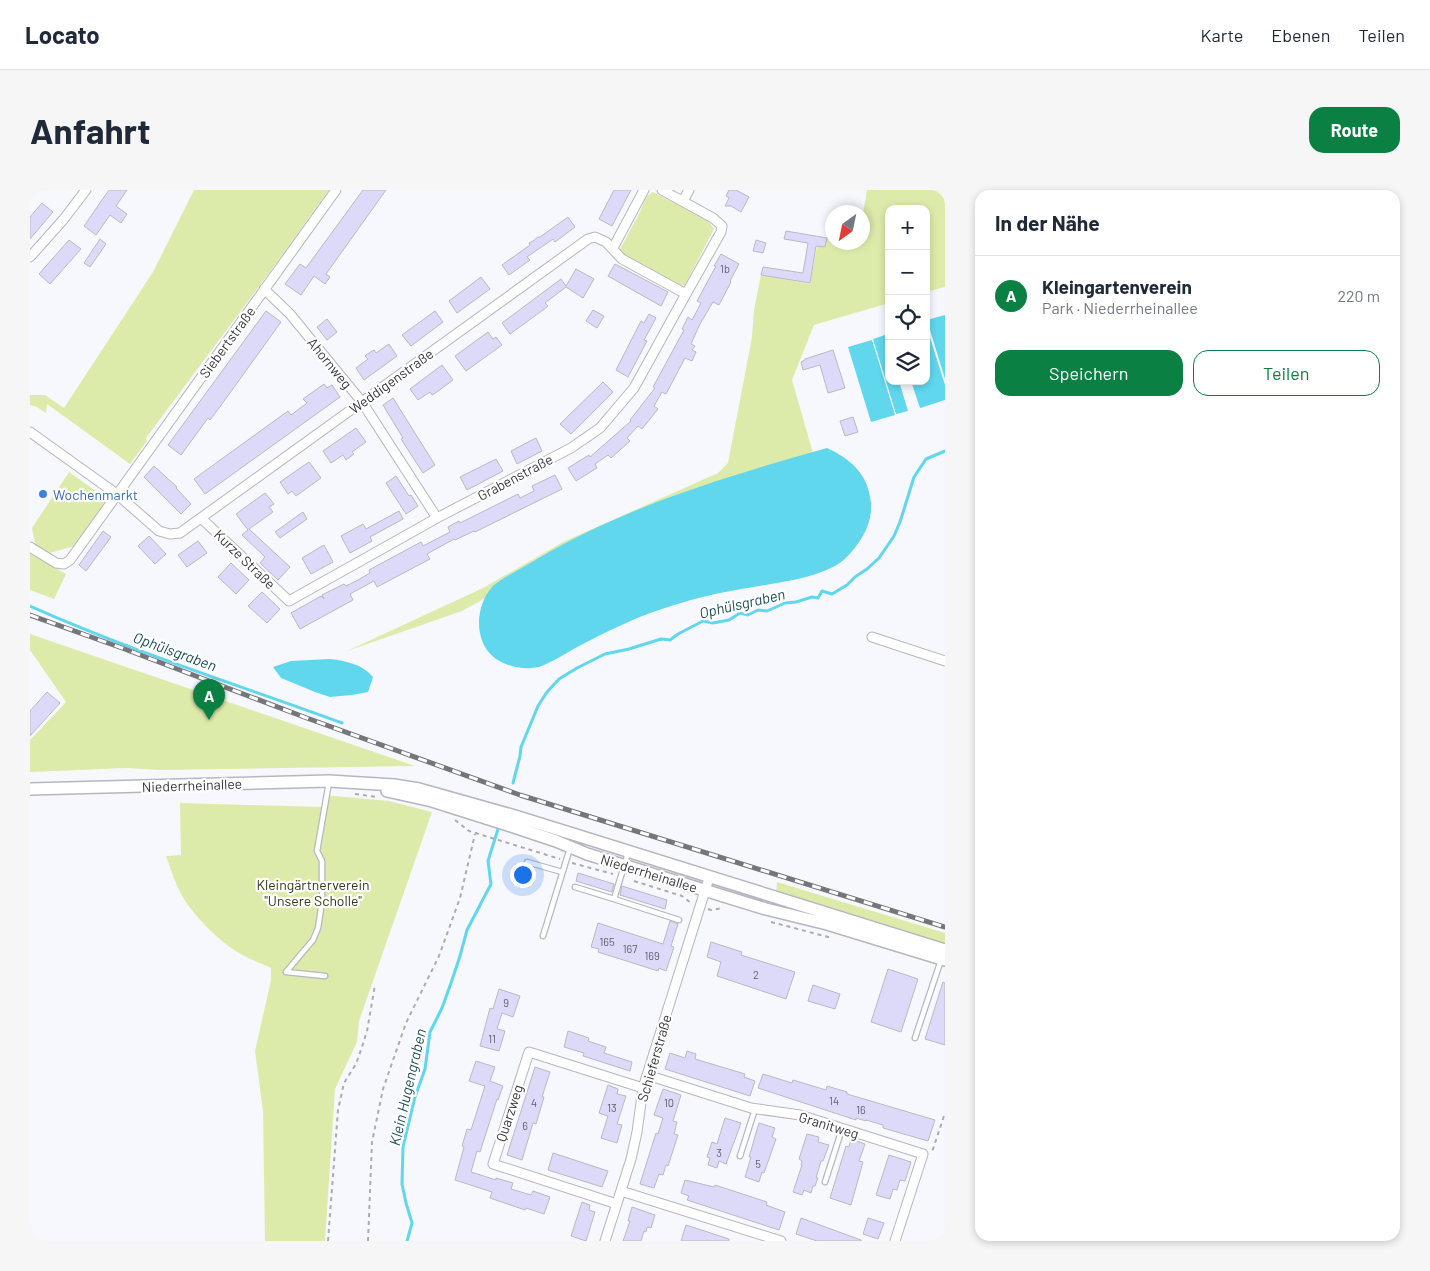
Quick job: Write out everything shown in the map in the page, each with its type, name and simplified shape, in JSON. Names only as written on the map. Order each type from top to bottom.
[{"type":"main road","name":"Niederrheinallee","points":[[30,789],[330,781],[394,785],[420,789],[628,852],[944,956]]},
{"type":"main road","name":"Niederrheinallee","points":[[354,783],[432,802],[511,826],[587,854],[766,910],[827,924],[944,956]]},
{"type":"street","points":[[30,257],[63,220],[86,190]]},
{"type":"street","name":"Siebertstraße","points":[[30,548],[56,563],[64,564],[70,560],[336,190]]},
{"type":"street","points":[[613,248],[644,190]]},
{"type":"street","points":[[662,190],[683,201],[689,190]]},
{"type":"street","name":"Grabenstraße","points":[[289,601],[437,518],[571,448],[600,428],[634,388],[721,232],[722,226],[713,218],[683,201]]},
{"type":"street","name":"Weddigenstraße","points":[[118,494],[159,531],[180,534],[588,239],[595,237],[606,242],[622,259],[686,294]]},
{"type":"street","name":"Ahornweg","points":[[264,290],[290,314],[362,402],[437,518]]},
{"type":"street","points":[[30,432],[118,494]]},
{"type":"street","name":"Kurze Straße","points":[[202,518],[289,601]]},
{"type":"street","points":[[872,636],[945,661]]},
{"type":"street","name":"Schieferstraße","points":[[605,1241],[633,1150],[643,1088],[709,878]]},
{"type":"street","name":"Quarzweg","points":[[617,1204],[493,1164],[529,1052],[643,1088]]},
{"type":"street","name":"Granitweg","points":[[647,1075],[756,1109],[800,1115],[923,1154]]},
{"type":"street","points":[[895,1241],[923,1154]]},
{"type":"street","points":[[621,1191],[781,1241]]},
{"type":"lane","points":[[325,976],[286,972],[312,940],[318,928],[322,902],[322,862],[316,850],[330,781]]},
{"type":"lane","points":[[543,936],[574,835]]},
{"type":"lane","points":[[614,899],[628,852]]},
{"type":"lane","points":[[527,862],[562,872]]},
{"type":"lane","points":[[575,887],[679,920]]},
{"type":"lane","points":[[914,1038],[944,956]]},
{"type":"lane","points":[[740,1156],[756,1109]]},
{"type":"lane","points":[[825,1182],[842,1129]]},
{"type":"path","points":[[368,1241],[372,1142],[384,1089],[406,1024],[439,956],[457,906],[475,833]]},
{"type":"path","points":[[482,836],[505,843]]},
{"type":"path","points":[[328,1241],[338,1110],[344,1084],[356,1064],[367,1031],[376,985]]},
{"type":"path","points":[[923,1154],[933,1149],[945,1113]]},
{"type":"path","points":[[943,1241],[945,1235]]},
{"type":"green space","points":[[194,190],[329,190],[146,438],[147,441],[130,464],[47,404],[46,413],[30,405],[30,395],[45,395],[64,408],[153,272]]},
{"type":"green space","points":[[867,190],[945,190],[945,287],[930,291],[930,205],[885,205],[885,304],[814,325],[792,380],[813,453],[573,550],[462,611],[347,651],[483,588],[563,542],[718,473],[728,463],[752,337],[754,310],[761,275],[810,284],[817,246],[825,247],[825,250],[870,250],[870,205],[864,205]]},
{"type":"green space","points":[[653,192],[674,203],[684,205],[696,211],[714,229],[685,285],[677,286],[625,258],[619,251],[646,197]]},
{"type":"green space","points":[[69,472],[107,499],[75,546],[49,553],[34,545],[32,528]]},
{"type":"green space","points":[[30,554],[66,574],[54,599],[30,590]]},
{"type":"green space","points":[[30,634],[415,766],[161,770],[126,768],[30,772],[30,740],[66,702],[30,650]]},
{"type":"green space","name":"Kleingärtnerverein \"Unsere Scholle\"","points":[[323,795],[389,801],[432,812],[359,1021],[357,1042],[335,1089],[325,1241],[265,1241],[263,1111],[255,1051],[271,980],[271,968],[232,949],[201,921],[181,894],[166,856],[181,855],[180,803],[322,807]]},
{"type":"green space","points":[[777,882],[945,933],[945,946],[776,893]]},
{"type":"water","points":[[945,315],[945,379],[930,330],[930,319]]},
{"type":"water","points":[[885,335],[885,378],[873,339]]},
{"type":"water","points":[[930,338],[945,385],[945,400],[920,408],[912,385],[930,385]]},
{"type":"water","points":[[872,340],[895,415],[871,422],[848,347]]},
{"type":"water","points":[[887,385],[900,385],[908,411],[896,414]]},
{"type":"water","points":[[827,448],[844,458],[857,469],[866,484],[871,503],[870,519],[862,538],[846,558],[831,568],[805,577],[717,594],[662,609],[610,631],[539,667],[522,668],[506,664],[496,659],[483,644],[479,624],[482,604],[492,587],[507,576],[572,540],[642,508],[752,470]]},
{"type":"water","points":[[330,659],[353,664],[369,673],[373,677],[368,692],[330,697],[281,678],[273,667],[291,661]]},
{"type":"building","points":[[109,190],[127,190],[116,206],[127,214],[121,223],[110,215],[96,235],[84,226]]},
{"type":"building","points":[[363,190],[386,190],[326,274],[330,277],[325,284],[314,276],[301,295],[285,284],[300,264],[306,268]]},
{"type":"building","points":[[614,190],[631,190],[612,226],[599,219]]},
{"type":"building","points":[[729,190],[736,190],[749,197],[741,212],[731,206],[725,206],[729,198],[726,196]]},
{"type":"building","points":[[42,203],[53,212],[30,239],[30,217]]},
{"type":"building","points":[[568,217],[575,227],[555,242],[553,239],[527,257],[530,260],[509,275],[502,265],[530,245],[529,243]]},
{"type":"building","points":[[786,231],[825,238],[825,247],[816,246],[810,283],[761,275],[763,267],[803,273],[808,243],[784,239]]},
{"type":"building","points":[[100,239],[106,244],[90,267],[84,263]]},
{"type":"building","points":[[69,240],[81,249],[50,284],[39,274]]},
{"type":"building","points":[[756,240],[766,243],[763,253],[753,251]]},
{"type":"building","points":[[721,254],[739,264],[719,305],[713,302],[700,324],[691,344],[695,346],[692,350],[696,352],[692,361],[685,358],[666,394],[662,392],[654,406],[658,409],[642,429],[638,426],[627,438],[630,441],[611,458],[608,455],[595,464],[597,468],[576,481],[568,468],[589,455],[590,457],[631,421],[655,388],[653,387],[684,330],[682,329],[688,317],[692,320],[701,303],[697,301]]},
{"type":"building","points":[[615,264],[668,292],[661,306],[608,276]]},
{"type":"building","points":[[576,269],[594,279],[583,298],[566,287],[545,303],[548,306],[510,334],[502,323],[561,279],[566,286]]},
{"type":"building","points":[[481,277],[490,289],[457,313],[449,301]]},
{"type":"building","points":[[593,310],[604,316],[597,328],[586,321]]},
{"type":"building","points":[[266,311],[281,322],[210,420],[208,418],[181,455],[168,445]]},
{"type":"building","points":[[435,311],[443,322],[411,346],[402,335]]},
{"type":"building","points":[[649,314],[656,318],[644,340],[647,341],[628,377],[616,370],[641,321],[644,323]]},
{"type":"building","points":[[327,319],[337,332],[327,340],[317,327]]},
{"type":"building","points":[[488,332],[493,339],[496,337],[502,345],[466,371],[455,356]]},
{"type":"building","points":[[389,344],[397,356],[364,380],[356,368],[368,359],[365,356],[374,350],[376,353]]},
{"type":"building","points":[[833,350],[845,388],[828,393],[820,365],[803,370],[801,362]]},
{"type":"building","points":[[442,365],[453,380],[434,394],[432,395],[430,392],[418,400],[410,389]]},
{"type":"building","points":[[603,382],[613,392],[571,434],[560,424]]},
{"type":"building","points":[[324,384],[327,388],[332,385],[340,397],[205,494],[194,479],[288,411],[291,415],[307,403],[303,399]]},
{"type":"building","points":[[393,398],[435,465],[423,473],[401,439],[403,438],[383,405]]},
{"type":"building","points":[[853,417],[858,432],[845,436],[840,421]]},
{"type":"building","points":[[356,428],[366,442],[352,452],[354,454],[346,460],[343,455],[331,463],[323,451]]},
{"type":"building","points":[[536,438],[542,451],[517,464],[511,451]]},
{"type":"building","points":[[496,459],[503,471],[467,490],[460,477]]},
{"type":"building","points":[[309,462],[321,478],[296,496],[292,491],[288,494],[280,482]]},
{"type":"building","points":[[154,466],[177,487],[191,504],[181,514],[144,477]]},
{"type":"building","points":[[555,475],[562,489],[475,532],[454,539],[427,554],[430,559],[377,587],[374,581],[350,594],[353,600],[300,629],[291,613],[321,596],[324,599],[322,595],[344,584],[346,586],[358,580],[370,573],[369,570],[421,542],[423,546],[450,532],[448,527],[459,521],[460,523],[518,494],[520,498],[534,491],[532,486]]},
{"type":"building","points":[[396,476],[418,506],[406,514],[386,483]]},
{"type":"building","points":[[265,493],[274,504],[269,507],[273,512],[249,529],[290,567],[278,580],[260,563],[265,557],[242,535],[248,530],[236,514]]},
{"type":"building","points":[[399,511],[403,519],[370,537],[372,541],[350,553],[341,536],[363,524],[366,529]]},
{"type":"building","points":[[303,512],[307,519],[280,538],[275,532]]},
{"type":"building","points":[[103,531],[111,537],[86,571],[79,565]]},
{"type":"building","points":[[149,536],[166,554],[155,564],[138,546]]},
{"type":"building","points":[[198,541],[207,553],[187,567],[178,555]]},
{"type":"building","points":[[324,545],[333,562],[311,574],[302,558]]},
{"type":"building","points":[[231,563],[249,580],[236,594],[218,577]]},
{"type":"building","points":[[262,592],[280,609],[267,623],[248,606]]},
{"type":"building","points":[[47,692],[60,703],[30,736],[30,711]]},
{"type":"building","points":[[578,873],[614,884],[612,892],[576,881]]},
{"type":"building","points":[[622,886],[667,900],[665,909],[620,895]]},
{"type":"building","points":[[670,921],[678,924],[671,946],[674,947],[666,971],[659,968],[658,971],[598,952],[599,949],[591,947],[598,923],[663,944]]},
{"type":"building","points":[[711,942],[742,952],[741,955],[795,972],[786,999],[717,976],[721,962],[707,957]]},
{"type":"building","points":[[888,969],[918,979],[901,1032],[871,1022]]},
{"type":"building","points":[[943,982],[945,983],[945,1045],[925,1039]]},
{"type":"building","points":[[813,985],[840,994],[835,1009],[808,1001]]},
{"type":"building","points":[[499,989],[520,996],[513,1017],[502,1013],[497,1029],[505,1031],[499,1051],[480,1046],[490,1008],[493,1009]]},
{"type":"building","points":[[568,1031],[589,1038],[588,1041],[606,1047],[604,1053],[632,1062],[630,1071],[583,1056],[584,1053],[564,1047]]},
{"type":"building","points":[[687,1051],[696,1054],[695,1059],[745,1074],[744,1077],[755,1081],[750,1096],[665,1069],[670,1053],[685,1058]]},
{"type":"building","points":[[476,1061],[495,1067],[490,1081],[503,1086],[480,1152],[477,1151],[471,1172],[513,1183],[511,1189],[531,1195],[533,1191],[550,1197],[544,1214],[526,1208],[525,1210],[490,1198],[492,1192],[455,1180],[467,1129],[471,1130],[485,1086],[469,1081]]},
{"type":"building","points":[[535,1067],[550,1072],[536,1124],[533,1123],[522,1160],[507,1155]]},
{"type":"building","points":[[763,1074],[792,1083],[793,1080],[826,1090],[827,1086],[847,1092],[847,1094],[935,1120],[928,1141],[883,1128],[883,1125],[856,1118],[856,1120],[758,1088]]},
{"type":"building","points":[[608,1085],[618,1089],[617,1094],[626,1096],[617,1124],[622,1125],[617,1143],[601,1138],[608,1116],[599,1113]]},
{"type":"building","points":[[663,1089],[681,1095],[673,1121],[677,1122],[674,1134],[678,1135],[668,1166],[666,1165],[663,1175],[659,1174],[654,1188],[640,1184],[656,1133],[658,1134],[663,1118],[654,1115]]},
{"type":"building","points":[[725,1118],[741,1123],[726,1164],[719,1161],[717,1168],[708,1165],[710,1158],[707,1157],[712,1142],[717,1144]]},
{"type":"building","points":[[759,1123],[775,1128],[772,1137],[776,1139],[759,1182],[745,1177]]},
{"type":"building","points":[[807,1134],[819,1137],[818,1142],[829,1145],[823,1161],[821,1161],[815,1186],[813,1186],[811,1193],[804,1190],[802,1195],[793,1192],[802,1165],[802,1161],[799,1159]]},
{"type":"building","points":[[851,1139],[865,1144],[859,1161],[863,1162],[851,1205],[830,1198],[846,1146],[849,1147]]},
{"type":"building","points":[[553,1153],[608,1171],[602,1187],[548,1170]]},
{"type":"building","points":[[889,1155],[911,1162],[905,1181],[900,1180],[897,1190],[893,1189],[890,1199],[876,1195]]},
{"type":"building","points":[[685,1180],[714,1187],[715,1185],[767,1202],[766,1205],[785,1212],[779,1230],[687,1200],[689,1196],[681,1193]]},
{"type":"building","points":[[582,1202],[590,1205],[589,1210],[595,1212],[586,1241],[571,1236]]},
{"type":"building","points":[[632,1207],[655,1215],[651,1228],[647,1227],[641,1241],[623,1241],[630,1221],[628,1221]]},
{"type":"building","points":[[801,1218],[861,1241],[817,1241],[796,1234]]},
{"type":"building","points":[[868,1218],[884,1223],[878,1239],[863,1234]]},
{"type":"building","points":[[686,1225],[729,1239],[729,1241],[681,1241]]},
{"type":"waterway","name":"Ophülsgraben","points":[[513,783],[521,747],[538,706],[559,679],[605,654],[661,639],[670,640],[703,621],[713,623],[729,620],[740,613],[748,615],[758,610],[767,611],[785,603],[812,597],[818,598],[822,591],[832,594],[847,585],[879,558],[894,536],[914,477],[926,459],[945,451]]},
{"type":"waterway","name":"Ophülsgraben","points":[[30,606],[146,653],[342,723]]},
{"type":"waterway","name":"Klein Hugengraben","points":[[407,1241],[412,1223],[402,1184],[403,1147],[415,1097],[425,1069],[430,1032],[442,1008],[467,930],[491,884],[488,861],[498,829]]},
{"type":"railway","points":[[30,615],[520,795],[945,927]]},
{"type":"place","name":"Wochenmarkt","points":[[43,494]]},
{"type":"place","name":"Kleingartenverein","points":[[209,720]]}]
